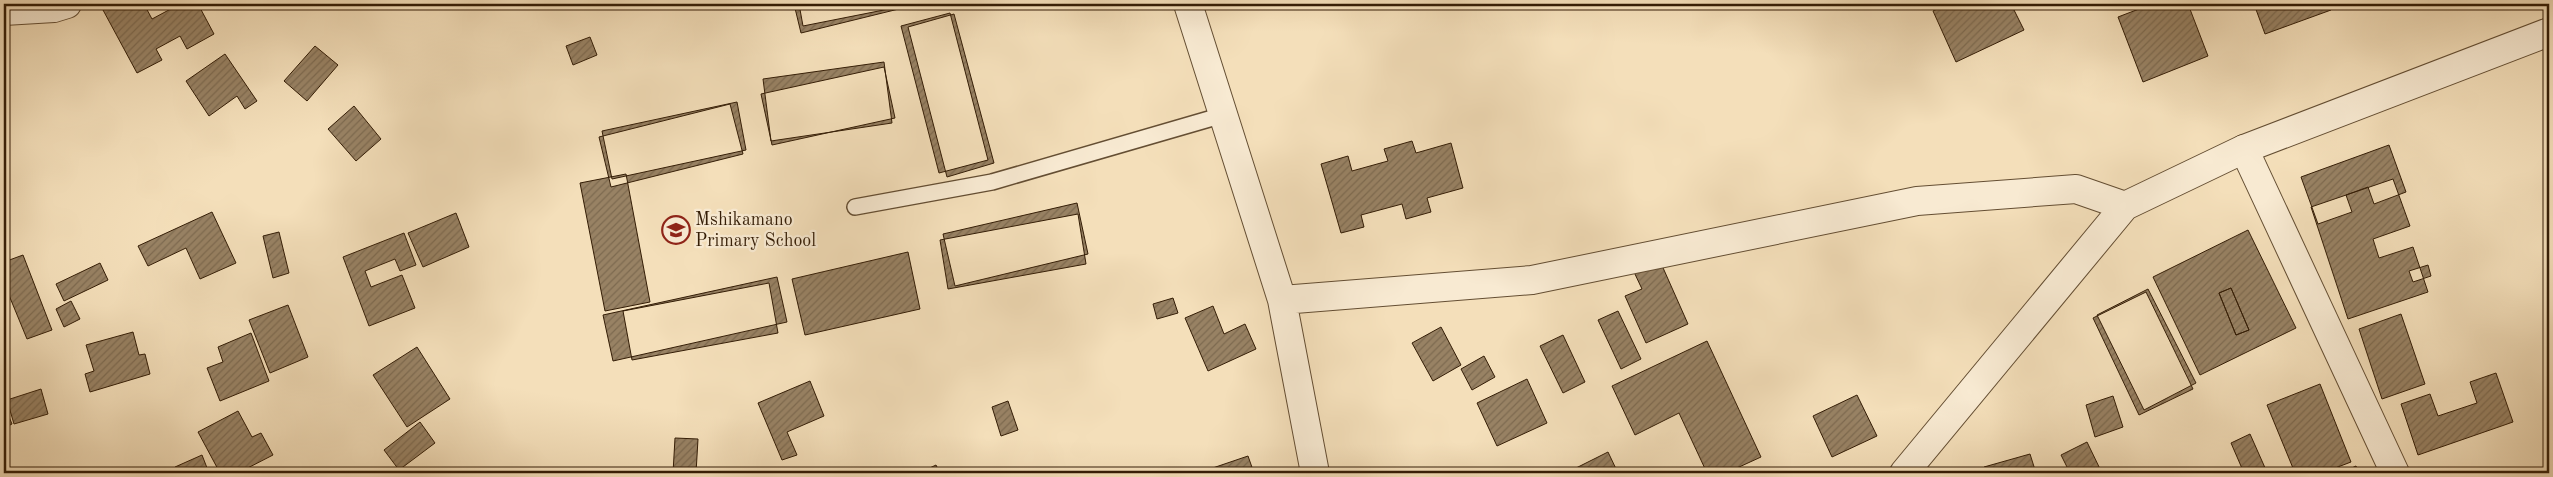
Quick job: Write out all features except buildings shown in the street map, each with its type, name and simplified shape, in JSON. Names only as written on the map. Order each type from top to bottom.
[{"type":"street","points":[[4,12],[54,8],[67,4]]},
{"type":"street","points":[[1188,4],[1282,300],[1315,473]]},
{"type":"street","points":[[1904,473],[2125,206],[2244,149],[2549,32]]},
{"type":"street","points":[[2244,149],[2395,473]]},
{"type":"street","points":[[1282,300],[1532,280],[1918,201],[2076,189],[2125,206]]},
{"type":"lane","points":[[855,207],[992,182],[1223,115]]},
{"type":"place","name":"Mshikamano Primary School","points":[[676,230]]}]
